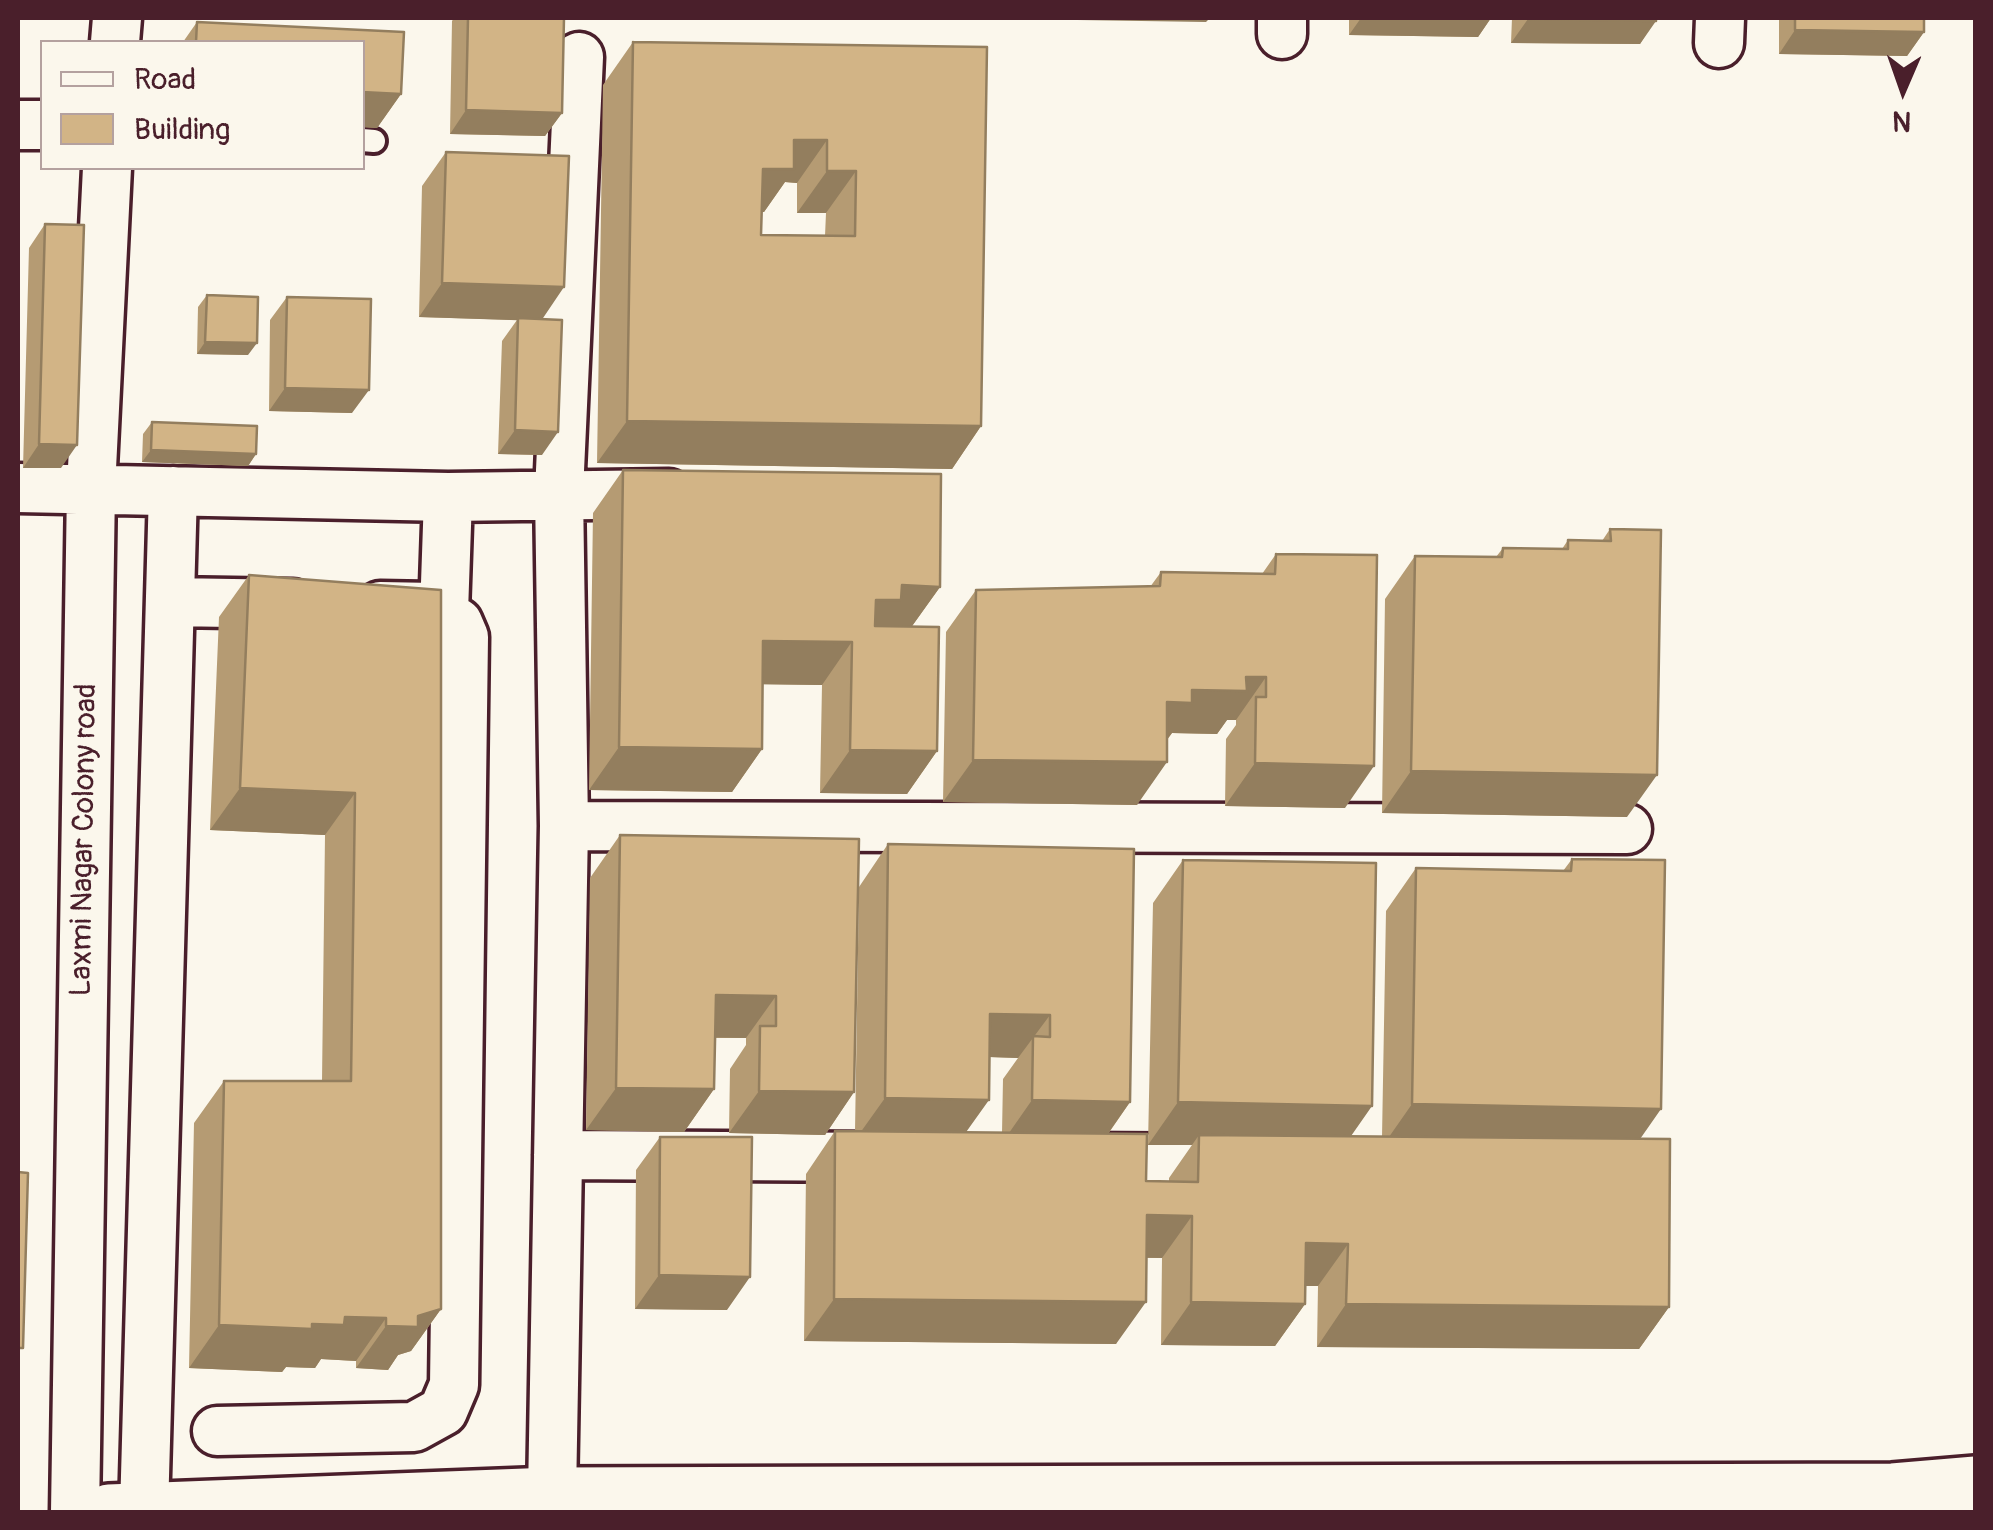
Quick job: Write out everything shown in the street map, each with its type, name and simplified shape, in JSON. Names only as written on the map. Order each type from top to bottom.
[{"type":"street","points":[[552,1495],[564,826],[559,492],[578,56]]},
{"type":"street","name":"Laxmi Nagar Colony road","points":[[74,1512],[91,488],[108,170]]},
{"type":"street","points":[[18,488],[448,496],[559,492],[713,494]]},
{"type":"street","points":[[174,491],[126,1512],[552,1495],[1894,1492],[1976,1484]]},
{"type":"street","points":[[444,612],[448,496]]},
{"type":"street","points":[[171,602],[434,606],[458,623],[464,636],[454,1385],[443,1411],[414,1427],[217,1431]]},
{"type":"street","points":[[564,826],[1627,829]]},
{"type":"street","points":[[558,1154],[936,1157]]},
{"type":"street","points":[[1035,1158],[1294,1159]]},
{"type":"building","points":[[468,18],[564,18],[562,113],[466,110]]},
{"type":"building","points":[[1656,18],[1656,21],[1528,19]]},
{"type":"building","points":[[1795,18],[1924,18],[1924,32],[1795,30]]},
{"type":"building","points":[[197,22],[404,32],[401,94],[365,92],[365,40],[196,40]]},
{"type":"building","points":[[633,42],[987,47],[981,426],[627,421]],"holes":[[[794,140],[827,140],[827,171],[856,171],[855,236],[761,235],[763,169],[794,169]]]},
{"type":"building","points":[[446,152],[569,156],[564,287],[442,283]]},
{"type":"building","points":[[45,224],[84,225],[77,445],[39,444]]},
{"type":"building","points":[[207,295],[258,297],[257,343],[205,342]]},
{"type":"building","points":[[287,297],[371,299],[369,390],[285,388]]},
{"type":"building","points":[[518,318],[562,320],[558,432],[515,430]]},
{"type":"building","points":[[152,422],[257,426],[256,454],[151,450]]},
{"type":"building","points":[[623,470],[941,474],[940,587],[902,585],[901,600],[876,600],[875,626],[939,627],[937,751],[850,750],[852,642],[763,641],[762,749],[619,747]]},
{"type":"building","points":[[1610,529],[1661,530],[1657,775],[1411,771],[1415,556],[1502,557],[1503,548],[1568,549],[1568,540],[1611,541]]},
{"type":"building","points":[[1276,554],[1377,555],[1374,766],[1255,763],[1256,697],[1266,697],[1266,677],[1246,677],[1247,691],[1192,690],[1192,703],[1167,702],[1167,762],[973,760],[976,590],[1160,586],[1161,572],[1275,574]]},
{"type":"building","points":[[249,575],[441,590],[441,1309],[418,1316],[418,1327],[386,1326],[386,1318],[345,1317],[344,1325],[312,1324],[312,1329],[219,1325],[224,1081],[351,1081],[355,793],[240,788]]},
{"type":"building","points":[[620,835],[859,839],[854,1092],[759,1091],[760,1026],[776,1026],[776,996],[716,995],[714,1089],[616,1088]]},
{"type":"building","points":[[888,844],[1134,849],[1130,1102],[1032,1100],[1033,1036],[1050,1037],[1050,1015],[990,1014],[989,1100],[885,1098]]},
{"type":"building","points":[[1572,859],[1665,860],[1661,1109],[1412,1104],[1416,868],[1571,871]]},
{"type":"building","points":[[1183,860],[1376,863],[1372,1106],[1178,1102]]},
{"type":"building","points":[[835,1131],[1147,1134],[1146,1181],[1198,1182],[1199,1135],[1670,1139],[1669,1307],[1346,1304],[1348,1244],[1306,1243],[1305,1304],[1191,1302],[1192,1216],[1147,1215],[1146,1302],[834,1299]]},
{"type":"building","points":[[660,1137],[752,1137],[750,1277],[659,1275]]},
{"type":"building","points":[[18,1172],[28,1173],[23,1348],[18,1348]]}]
